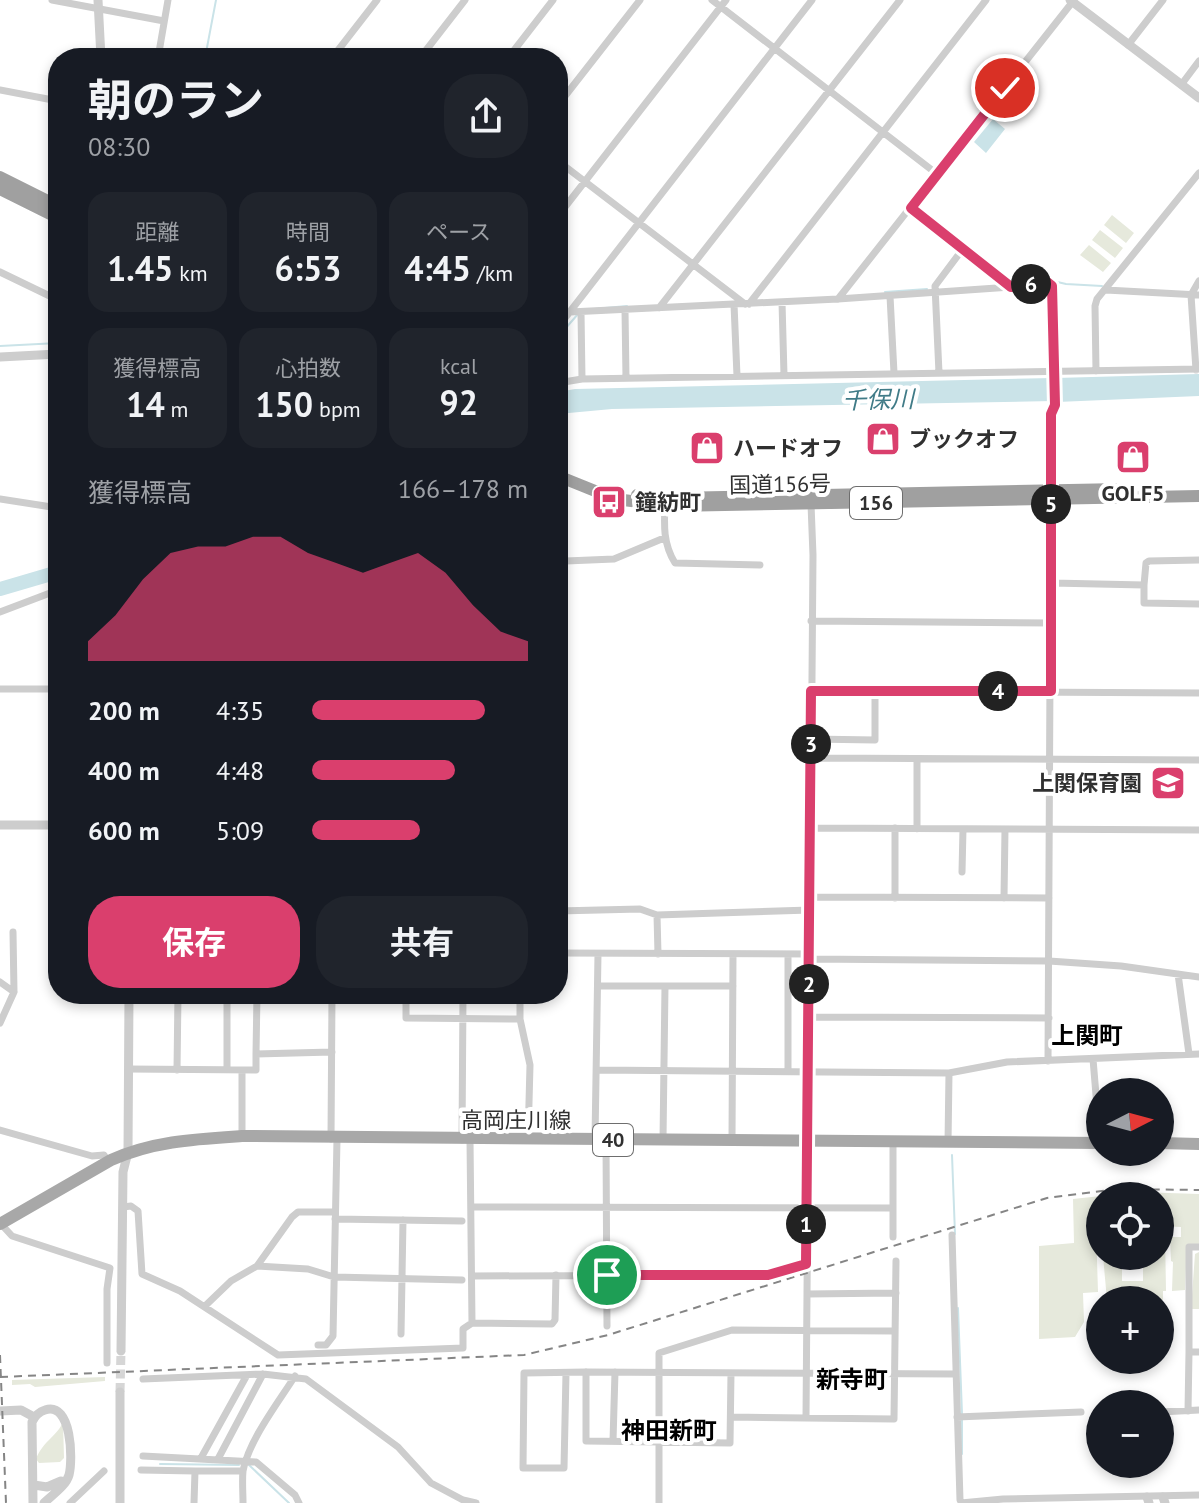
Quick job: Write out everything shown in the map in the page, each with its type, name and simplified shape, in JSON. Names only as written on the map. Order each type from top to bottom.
[{"type":"highway","points":[[0,177],[48,201]]},
{"type":"highway","points":[[0,189],[48,213]]},
{"type":"highway","name":"国道156号","points":[[568,472],[618,491],[665,502],[1051,495],[1199,496]]},
{"type":"highway","name":"国道156号","points":[[568,480],[615,499],[811,504],[1199,488]]},
{"type":"main road","name":"高岡庄川線","points":[[0,1224],[128,1152],[170,1141],[242,1136],[1086,1143]]},
{"type":"main road","points":[[1174,1143],[1199,1144]]},
{"type":"street","points":[[52,0],[98,5],[164,21]]},
{"type":"street","points":[[160,48],[168,0]]},
{"type":"street","points":[[340,48],[377,0]]},
{"type":"street","points":[[430,48],[465,0]]},
{"type":"street","points":[[516,48],[553,0]]},
{"type":"street","points":[[568,92],[640,0]]},
{"type":"street","points":[[712,0],[724,3],[774,49],[937,174]]},
{"type":"street","points":[[568,314],[812,0]]},
{"type":"street","points":[[659,308],[900,0]]},
{"type":"street","points":[[747,304],[986,0]]},
{"type":"street","points":[[1128,45],[1163,0]]},
{"type":"street","points":[[838,299],[1072,1],[1199,98]]},
{"type":"street","points":[[568,203],[724,3]]},
{"type":"street","points":[[98,5],[100,48]]},
{"type":"street","points":[[1181,85],[1199,61]]},
{"type":"street","points":[[0,90],[48,99]]},
{"type":"street","points":[[568,168],[747,304]]},
{"type":"street","points":[[1096,371],[1097,299],[1199,173]]},
{"type":"street","points":[[911,208],[1011,287]]},
{"type":"street","points":[[939,373],[935,286],[962,250]]},
{"type":"street","points":[[0,272],[48,295]]},
{"type":"street","points":[[568,381],[894,373],[1054,374],[1197,370],[1193,294],[1199,281]]},
{"type":"street","points":[[570,312],[890,296],[1047,282],[1052,286],[1055,405],[1051,414],[1048,1061]]},
{"type":"street","points":[[1108,287],[1193,294]]},
{"type":"street","points":[[890,296],[894,373]]},
{"type":"street","points":[[782,302],[784,375]]},
{"type":"street","points":[[734,304],[737,376]]},
{"type":"street","points":[[625,310],[626,378]]},
{"type":"street","points":[[581,312],[582,379]]},
{"type":"street","points":[[0,357],[48,355]]},
{"type":"street","points":[[0,499],[48,506]]},
{"type":"street","points":[[665,502],[664,538],[675,563],[760,565]]},
{"type":"street","points":[[806,1417],[811,504]]},
{"type":"street","points":[[568,561],[614,559],[664,538]]},
{"type":"street","points":[[1199,560],[1149,561],[1146,563],[1144,585],[1144,603],[1199,604]]},
{"type":"street","points":[[1052,583],[1144,585]]},
{"type":"street","points":[[0,612],[48,594]]},
{"type":"street","points":[[811,621],[1051,623]]},
{"type":"street","points":[[0,689],[48,689]]},
{"type":"street","points":[[811,691],[1199,693]]},
{"type":"street","points":[[811,739],[875,740],[875,691]]},
{"type":"street","points":[[811,758],[1199,760]]},
{"type":"street","points":[[917,759],[917,829]]},
{"type":"street","points":[[0,825],[48,825]]},
{"type":"street","points":[[810,828],[1199,830]]},
{"type":"street","points":[[895,828],[895,898]]},
{"type":"street","points":[[962,872],[963,829]]},
{"type":"street","points":[[1004,898],[1005,829]]},
{"type":"street","points":[[810,897],[1049,898]]},
{"type":"street","points":[[568,911],[640,909],[657,915],[810,910]]},
{"type":"street","points":[[657,915],[658,954]]},
{"type":"street","points":[[0,1023],[14,992],[13,932]]},
{"type":"street","points":[[568,953],[788,954],[809,957],[1049,961],[1121,966],[1199,977]]},
{"type":"street","points":[[598,954],[597,1070],[605,1209],[607,1326]]},
{"type":"street","points":[[732,1141],[733,954]]},
{"type":"street","points":[[788,954],[788,1071]]},
{"type":"street","points":[[1178,974],[1189,1054]]},
{"type":"street","points":[[0,982],[14,992]]},
{"type":"street","points":[[598,986],[733,986]]},
{"type":"street","points":[[663,1140],[665,986]]},
{"type":"street","points":[[121,1351],[123,1172],[128,1152],[129,1004]]},
{"type":"street","points":[[177,1070],[178,1004]]},
{"type":"street","points":[[227,1004],[227,1070]]},
{"type":"street","points":[[128,1069],[256,1070],[257,1004]]},
{"type":"street","points":[[318,1345],[326,1345],[333,1336],[332,1004]]},
{"type":"street","points":[[406,1004],[406,1018],[520,1019]]},
{"type":"street","points":[[463,1004],[472,1323]]},
{"type":"street","points":[[520,1004],[520,1019],[530,1065],[528,1140]]},
{"type":"street","points":[[808,1017],[1049,1018]]},
{"type":"street","points":[[256,1054],[332,1052]]},
{"type":"street","points":[[597,1070],[949,1073],[1007,1062],[1199,1054]]},
{"type":"street","points":[[1093,1059],[1095,1078]]},
{"type":"street","points":[[242,1070],[242,1136]]},
{"type":"street","points":[[948,1143],[949,1073]]},
{"type":"street","points":[[0,1130],[92,1156],[102,1155],[108,1162]]},
{"type":"street","points":[[893,1141],[893,1237]]},
{"type":"street","points":[[123,1207],[138,1211],[142,1274],[180,1291],[278,1355],[463,1348],[463,1329],[472,1323],[552,1324],[555,1320],[556,1275]]},
{"type":"street","points":[[471,1207],[893,1208]]},
{"type":"street","points":[[205,1306],[231,1281],[257,1266],[298,1212],[462,1221]]},
{"type":"street","points":[[401,1334],[403,1220]]},
{"type":"street","points":[[0,1224],[12,1236],[110,1268],[107,1363]]},
{"type":"street","points":[[952,1235],[962,1503],[1003,1499],[1164,1500],[1199,1495]]},
{"type":"street","points":[[1188,1411],[1189,1247],[1199,1247]]},
{"type":"street","points":[[731,1417],[894,1419],[896,1261]]},
{"type":"street","points":[[472,1276],[768,1275],[806,1264]]},
{"type":"street","points":[[257,1266],[308,1269],[334,1277],[462,1280]]},
{"type":"street","points":[[807,1294],[896,1293]]},
{"type":"street","points":[[659,1503],[659,1353],[732,1330],[895,1331]]},
{"type":"street","points":[[1189,1352],[1199,1352]]},
{"type":"street","points":[[586,1372],[586,1441],[730,1443],[731,1373]]},
{"type":"street","points":[[566,1373],[564,1468],[523,1468],[524,1373],[615,1372],[955,1374]]},
{"type":"street","points":[[613,1441],[615,1372]]},
{"type":"street","points":[[218,1459],[263,1374]]},
{"type":"street","points":[[143,1379],[263,1374],[306,1379],[398,1447],[431,1483],[463,1500],[476,1503]]},
{"type":"street","points":[[201,1458],[247,1375]]},
{"type":"street","points":[[243,1503],[247,1460],[264,1424],[295,1376]]},
{"type":"street","points":[[120,1392],[120,1503]]},
{"type":"street","points":[[33,1503],[34,1417],[49,1408],[64,1415],[68,1428],[70,1468],[65,1483],[44,1503]]},
{"type":"street","points":[[0,1411],[21,1410],[34,1417]]},
{"type":"street","points":[[1174,1412],[1199,1410]]},
{"type":"street","points":[[957,1417],[1081,1412]]},
{"type":"street","points":[[143,1456],[256,1462],[295,1495],[299,1503]]},
{"type":"street","points":[[34,1485],[47,1487],[57,1484],[70,1468]]},
{"type":"street","points":[[141,1470],[244,1470]]},
{"type":"street","points":[[70,1503],[104,1471]]},
{"type":"street","points":[[194,1503],[195,1471]]},
{"type":"shaded area","points":[[1112,215],[1134,233],[1126,243],[1104,225]]},
{"type":"shaded area","points":[[1100,230],[1123,248],[1115,258],[1092,240]]},
{"type":"shaded area","points":[[1089,245],[1111,263],[1103,272],[1080,255]]},
{"type":"shaded area","points":[[1174,1193],[1199,1194],[1199,1244],[1187,1244],[1185,1290],[1174,1291],[1174,1237],[1181,1237],[1181,1227],[1174,1227]]},
{"type":"shaded area","points":[[1086,1198],[1086,1270],[1097,1270],[1098,1286],[1086,1286],[1086,1293],[1083,1293],[1084,1322],[1075,1337],[1039,1339],[1039,1246],[1074,1243],[1073,1199]]},
{"type":"shaded area","points":[[1199,1252],[1199,1309],[1191,1309],[1195,1254]]},
{"type":"shaded area","points":[[1104,1270],[1122,1270],[1122,1281],[1143,1281],[1143,1270],[1166,1270],[1166,1286],[1106,1286]]},
{"type":"shaded area","points":[[105,1377],[105,1381],[35,1387],[30,1384],[12,1385],[12,1380]]},
{"type":"shaded area","points":[[63,1422],[64,1458],[60,1462],[39,1463],[36,1459],[39,1453]]},
{"type":"water","points":[[993,119],[1005,129],[986,153],[974,142]]},
{"type":"water","points":[[1199,374],[1199,396],[1057,402],[1056,378]]},
{"type":"water","points":[[1052,378],[1053,401],[612,409],[568,413],[568,390]]},
{"type":"waterway","points":[[207,48],[216,0]]},
{"type":"waterway","points":[[1049,280],[1102,286]]},
{"type":"waterway","points":[[885,292],[927,289]]},
{"type":"waterway","points":[[583,310],[627,306]]},
{"type":"waterway","points":[[568,326],[578,314]]},
{"type":"waterway","points":[[0,346],[48,344]]},
{"type":"waterway","name":"千保川","points":[[0,589],[48,575]]},
{"type":"waterway","points":[[952,1155],[955,1234]]},
{"type":"waterway","points":[[958,1308],[962,1414]]},
{"type":"waterway","points":[[962,1420],[962,1454]]},
{"type":"waterway","points":[[160,1464],[239,1465]]},
{"type":"waterway","points":[[249,1465],[289,1503]]},
{"type":"tunnel","points":[[120,1392],[121,1351]]},
{"type":"railway","points":[[0,1377],[524,1355],[608,1335],[1047,1198],[1117,1189],[1199,1190]]},
{"type":"railway","points":[[0,1355],[6,1503]]},
{"type":"place","name":"ブックオフ","points":[[883,439]]},
{"type":"place","name":"ハードオフ","points":[[707,448]]},
{"type":"place","name":"GOLF5","points":[[1133,457]]},
{"type":"place","name":"鐘紡町","points":[[609,502]]},
{"type":"place","name":"上関保育園","points":[[1168,783]]},
{"type":"district","name":"上関町","points":[[1087,1036]]},
{"type":"district","name":"新寺町","points":[[852,1380]]},
{"type":"district","name":"神田新町","points":[[669,1431]]},
{"type":"route","points":[[607,1275],[768,1275],[806,1264],[811,691],[1051,691],[1051,414],[1055,405],[1052,286],[1047,282],[1011,287],[911,208],[1005,88]]}]
